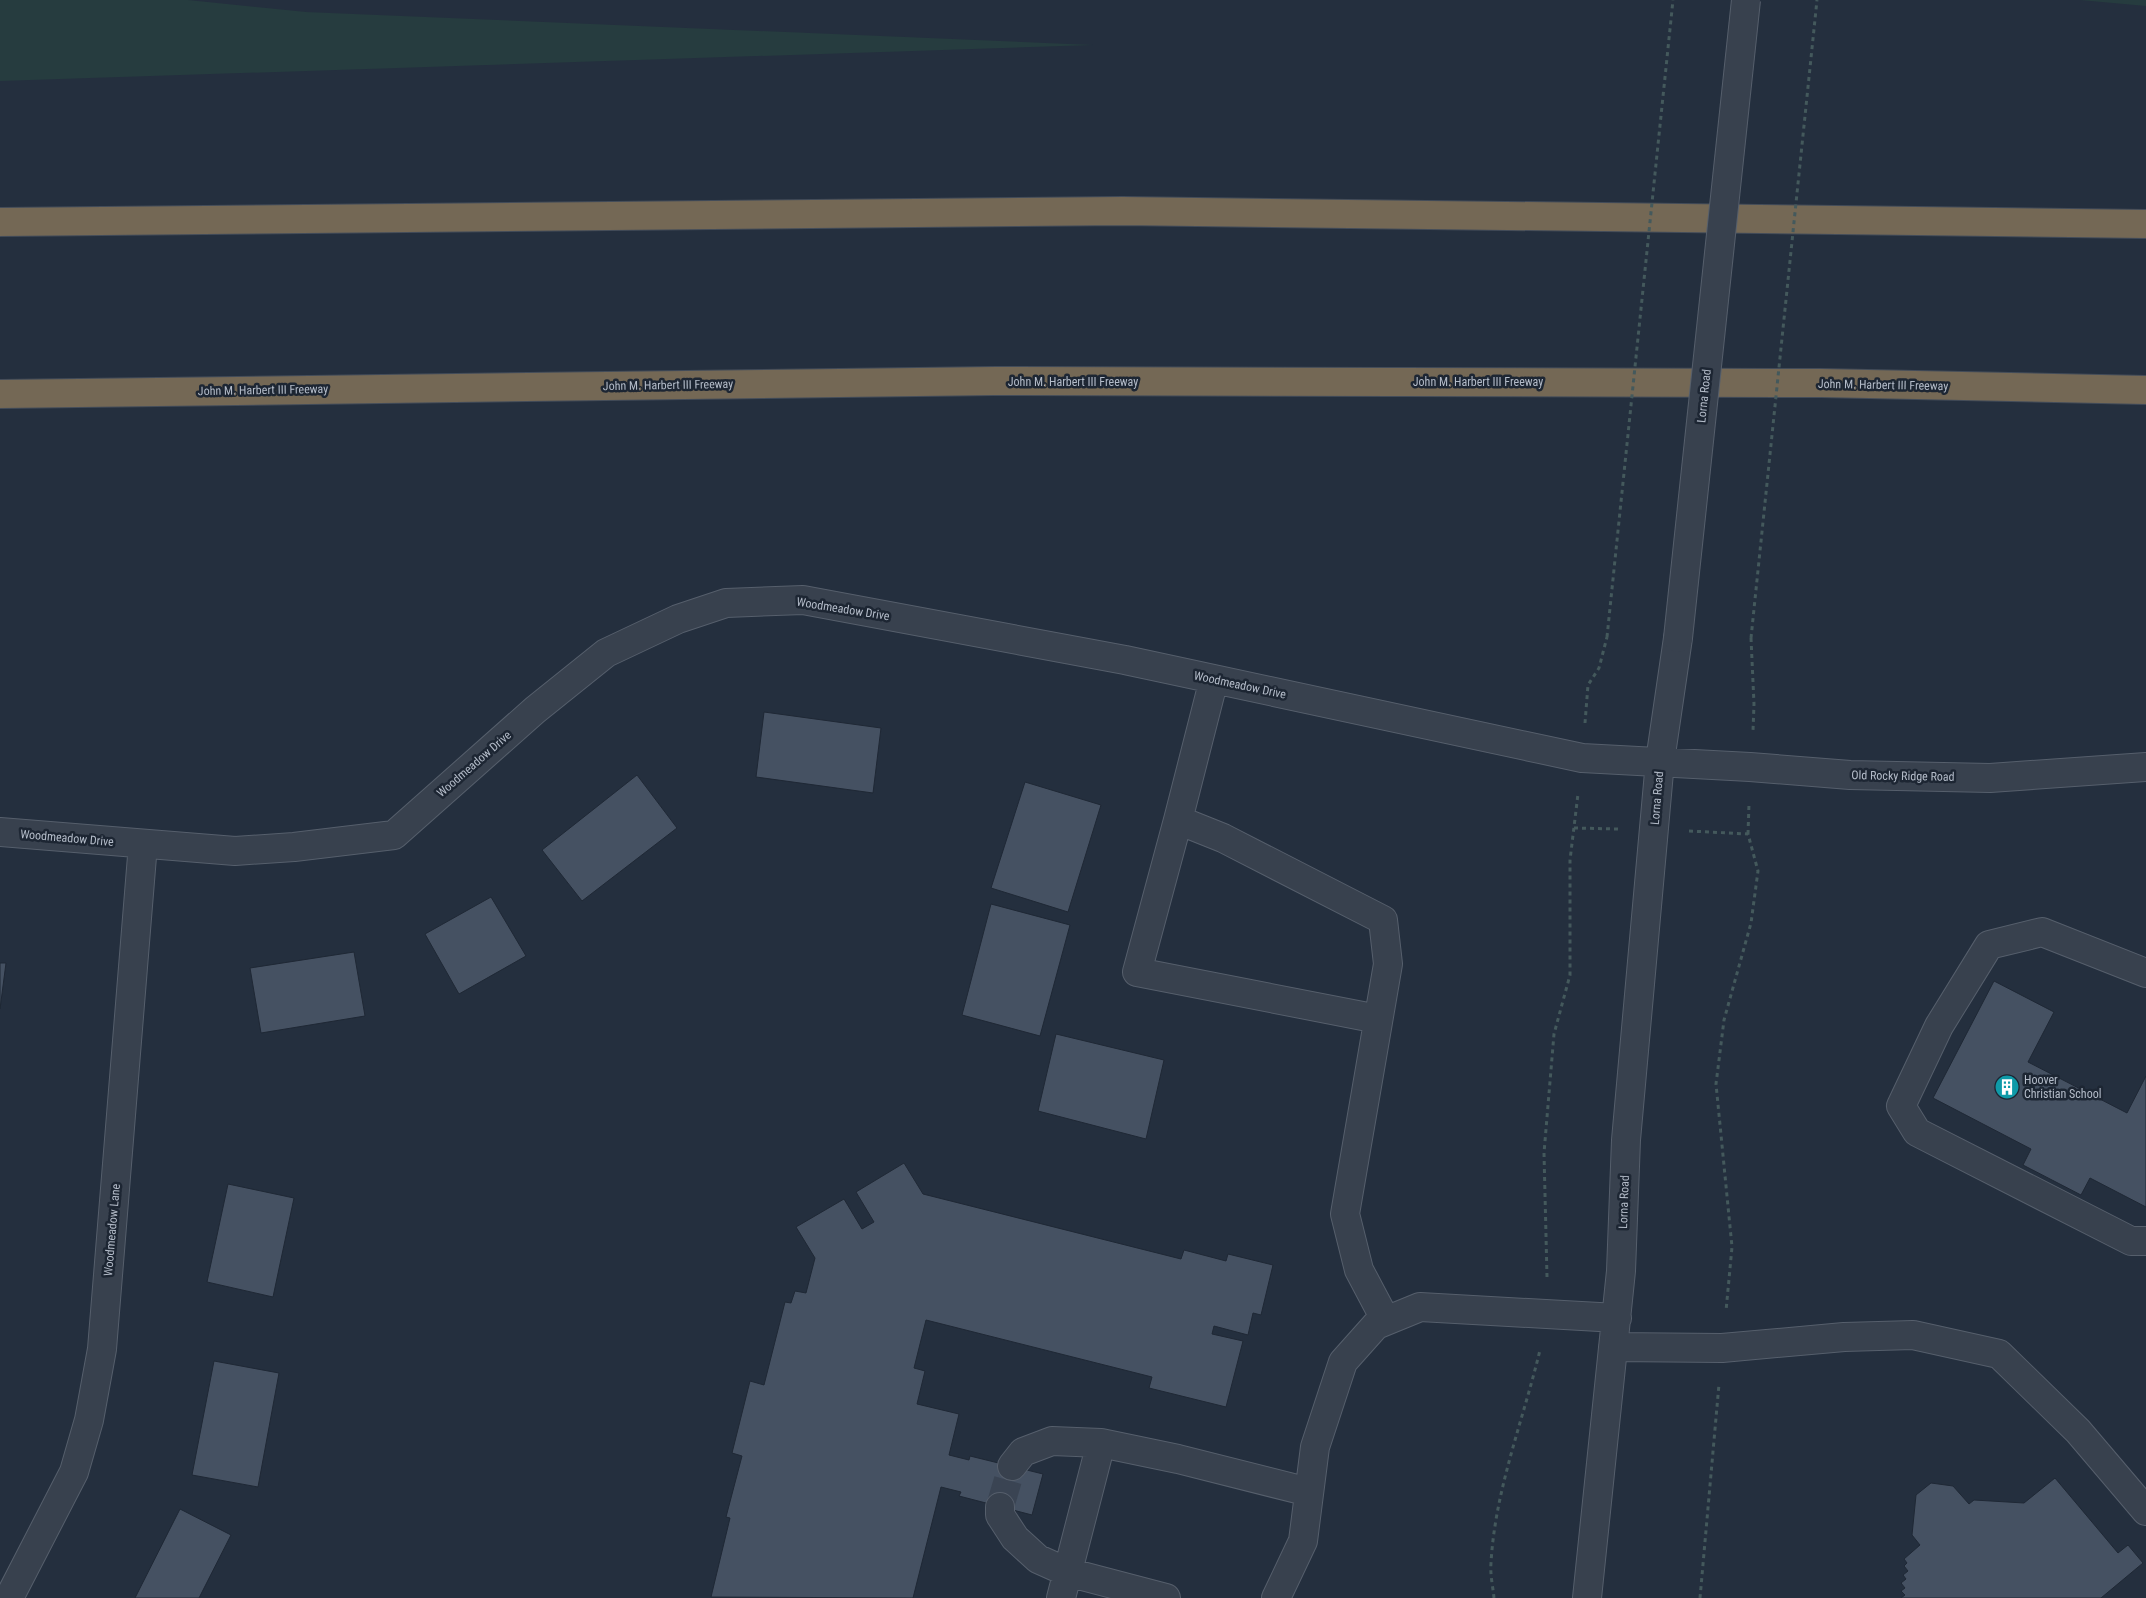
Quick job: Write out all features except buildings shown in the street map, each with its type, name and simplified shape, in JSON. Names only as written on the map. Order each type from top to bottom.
[{"type":"highway","points":[[0,222],[1122,211],[2146,224]]},
{"type":"highway","name":"John M. Harbert III Freeway","points":[[0,394],[994,381],[1821,383],[2146,390]]},
{"type":"street","name":"Lorna Road","points":[[1587,1598],[1621,1271],[1626,1140],[1660,761],[1678,638],[1746,0]]},
{"type":"street","name":"Woodmeadow Drive","points":[[0,832],[235,851],[294,847],[394,835],[535,710],[606,653],[678,619],[726,603],[803,600],[1124,660],[1582,758],[1660,761]]},
{"type":"street","points":[[1214,679],[1137,972],[1378,1020]]},
{"type":"street","name":"Old Rocky Ridge Road","points":[[1660,761],[1850,775],[1990,778],[2146,767]]},
{"type":"street","points":[[1178,820],[1223,838],[1383,920],[1388,964],[1345,1214],[1359,1270],[1386,1321]]},
{"type":"street","name":"Woodmeadow Lane","points":[[9,1598],[74,1472],[91,1411],[102,1349],[143,844]]},
{"type":"street","points":[[2145,968],[2042,932],[1989,945],[1939,1026],[1901,1106],[1917,1132],[2131,1241],[2146,1241]]},
{"type":"street","points":[[1276,1598],[1303,1541],[1315,1448],[1343,1362],[1376,1325],[1420,1307],[1616,1318]]},
{"type":"street","points":[[1613,1347],[1722,1348],[1844,1337],[1912,1335],[1999,1354],[2078,1431],[2146,1511]]},
{"type":"street","points":[[1012,1466],[1023,1452],[1052,1441],[1101,1443],[1178,1459],[1309,1492]]},
{"type":"street","points":[[1061,1598],[1101,1443]]},
{"type":"street","points":[[1000,1507],[1000,1515],[1015,1538],[1038,1559],[1067,1572],[1166,1598]]},
{"type":"path","points":[[1494,1598],[1490,1566],[1497,1507],[1531,1389],[1548,1314],[1544,1153],[1554,1034],[1570,975],[1570,860],[1582,758],[1588,685],[1599,668],[1607,638],[1673,0]]},
{"type":"path","points":[[1751,638],[1817,0]]},
{"type":"path","points":[[1574,828],[1748,834],[1758,871],[1751,923],[1724,1020],[1716,1084],[1732,1247],[1700,1598]]},
{"type":"green space","points":[[0,0],[188,0],[306,12],[1093,45],[0,81]]},
{"type":"green space","points":[[2080,0],[2146,0],[2146,6]]},
{"type":"tunnel","points":[[1000,1507],[1012,1466]]},
{"type":"place","name":"Hoover Christian School","points":[[2007,1087]]}]
